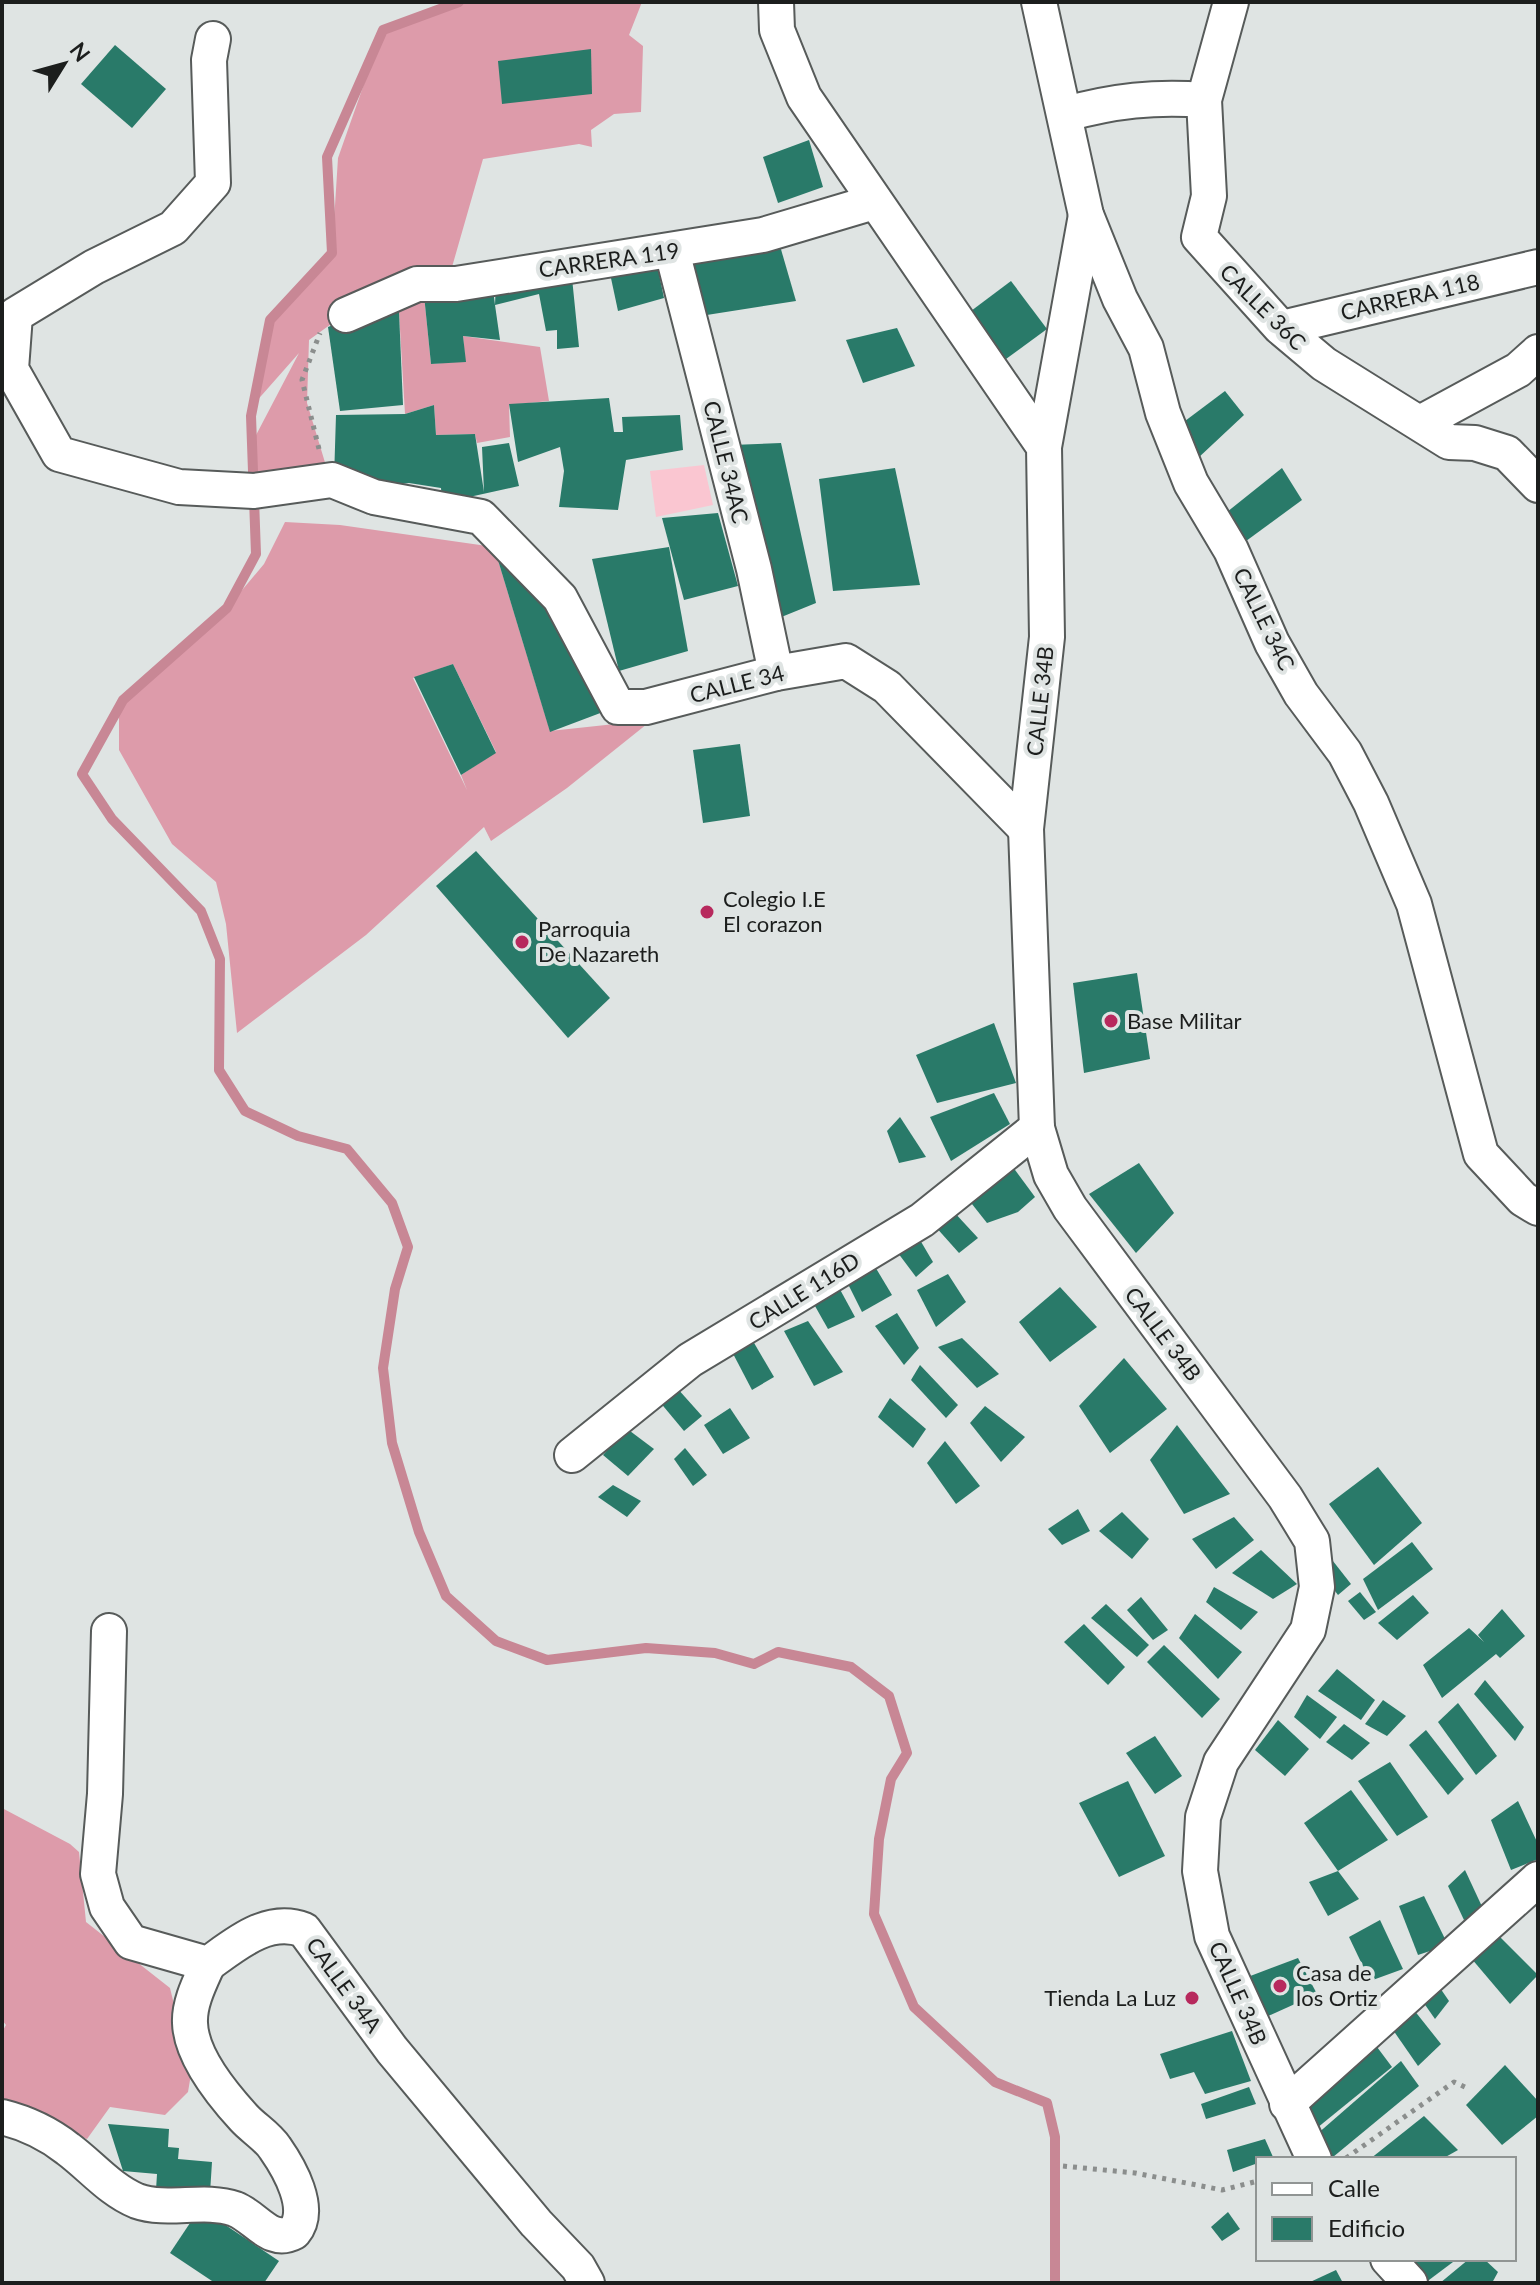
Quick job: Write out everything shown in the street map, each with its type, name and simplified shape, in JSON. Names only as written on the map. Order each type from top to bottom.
[{"type":"street","points":[[776,2],[777,30],[804,97],[1044,447]]},
{"type":"street","name":"CALLE 34C","points":[[1039,2],[1086,215],[1120,299],[1146,348],[1163,413],[1191,483],[1231,550],[1272,643],[1301,694],[1345,753],[1371,803],[1414,904],[1481,1154],[1523,1199],[1538,1208]]},
{"type":"street","name":"CALLE 36C","points":[[1231,2],[1204,100],[1209,196],[1199,237],[1218,263],[1282,328],[1324,364],[1371,395],[1422,422],[1449,442],[1475,443],[1507,453],[1538,485]]},
{"type":"street","points":[[213,39],[209,60],[213,183],[173,228],[94,267],[15,315],[11,369],[59,454],[179,487],[254,491],[336,481]]},
{"type":"street","points":[[1066,114],[1111,101],[1157,97],[1204,100]]},
{"type":"street","name":"CARRERA 119","points":[[346,315],[417,284],[456,284],[763,235],[874,202]]},
{"type":"street","name":"CALLE 34B","points":[[1086,215],[1044,447],[1047,637],[1026,829],[1037,1128],[1051,1175],[1070,1208],[1285,1497],[1312,1541],[1317,1587],[1308,1630],[1221,1762],[1203,1817],[1200,1871],[1212,1936],[1313,2157]]},
{"type":"street","name":"CALLE 34AC","points":[[672,251],[754,569],[776,673]]},
{"type":"street","name":"CARRERA 118","points":[[1282,328],[1538,267]]},
{"type":"street","points":[[1422,422],[1518,370],[1538,352]]},
{"type":"street","name":"CALLE 34","points":[[336,481],[374,497],[481,517],[560,598],[618,707],[646,707],[776,673],[846,661],[887,687],[1026,829]]},
{"type":"street","name":"CALLE 116D","points":[[572,1455],[690,1360],[922,1220],[1037,1128]]},
{"type":"street","points":[[2,2117],[44,2134],[115,2189],[138,2201],[166,2206],[226,2206],[279,2236],[294,2232],[301,2220],[302,2208],[287,2168],[274,2145],[243,2117],[209,2072],[196,2046],[190,2022],[195,1993],[208,1964],[131,1942],[107,1907],[98,1874],[105,1794],[109,1631]]},
{"type":"street","points":[[1287,2104],[1538,1879]]},
{"type":"street","name":"CALLE 34A","points":[[208,1964],[252,1933],[289,1924],[304,1930],[392,2050],[536,2223],[578,2267],[587,2283]]},
{"type":"street","points":[[1390,2261],[1410,2283]]},
{"type":"path","points":[[336,481],[314,438],[302,380],[321,332],[346,315]]},
{"type":"path","points":[[1349,2157],[1454,2082],[1469,2089]]},
{"type":"path","points":[[1063,2166],[1135,2173],[1222,2190],[1256,2182]]},
{"type":"shaded area","points":[[459,2],[642,2],[629,35],[643,46],[641,112],[614,114],[591,130],[592,147],[579,144],[483,159],[450,274],[345,314],[309,340],[307,403],[330,479],[255,490],[253,441],[299,353],[254,404],[270,320],[332,253],[338,158],[383,30]]},
{"type":"shaded area","points":[[424,295],[431,364],[465,361],[463,336],[540,347],[549,401],[509,405],[510,437],[477,443],[475,434],[436,435],[434,405],[405,414],[399,312],[381,307]]},
{"type":"shaded area","points":[[704,465],[713,505],[656,517],[650,471]]},
{"type":"shaded area","points":[[285,522],[340,525],[494,547],[550,731],[652,720],[567,788],[491,841],[484,827],[366,935],[237,1033],[226,924],[216,882],[172,844],[119,750],[119,709],[227,608],[264,564]],"holes":[[[453,664],[496,752],[461,775],[467,790],[413,678]]]},
{"type":"shaded area","points":[[2,1808],[70,1844],[79,1852],[86,1922],[170,1988],[191,2074],[188,2092],[165,2115],[110,2107],[87,2139],[2,2101],[2,2032],[6,2025],[2,2020]]},
{"type":"building","points":[[115,45],[166,89],[132,128],[81,84]]},
{"type":"building","points":[[591,49],[592,94],[502,104],[498,61]]},
{"type":"building","points":[[809,140],[823,187],[778,203],[763,157]]},
{"type":"building","points":[[778,239],[796,301],[694,317],[678,255]]},
{"type":"building","points":[[656,259],[664,298],[618,311],[608,264]]},
{"type":"building","points":[[572,278],[579,347],[557,349],[557,330],[546,331],[539,294],[495,305],[496,279]]},
{"type":"building","points":[[1011,281],[1047,329],[1006,359],[971,311]]},
{"type":"building","points":[[493,289],[500,340],[463,336],[466,362],[431,364],[424,295]]},
{"type":"building","points":[[381,307],[399,312],[403,405],[340,411],[328,327]]},
{"type":"building","points":[[897,328],[915,366],[863,383],[846,340]]},
{"type":"building","points":[[1225,391],[1244,415],[1197,459],[1173,430]]},
{"type":"building","points":[[609,398],[614,432],[623,432],[622,417],[680,415],[683,450],[626,460],[618,510],[559,507],[564,471],[560,447],[518,462],[509,404]]},
{"type":"building","points":[[434,405],[436,435],[475,434],[484,492],[482,447],[509,443],[519,486],[442,503],[441,488],[409,483],[378,487],[334,479],[336,415],[405,414]]},
{"type":"building","points":[[781,443],[816,603],[774,620],[732,445]]},
{"type":"building","points":[[895,468],[920,585],[833,591],[819,479]]},
{"type":"building","points":[[1282,468],[1302,500],[1242,544],[1222,516]]},
{"type":"building","points":[[718,513],[738,586],[684,600],[662,518]]},
{"type":"building","points":[[494,547],[530,576],[603,712],[550,732]]},
{"type":"building","points":[[669,547],[688,651],[619,671],[592,559]]},
{"type":"building","points":[[453,664],[496,753],[461,775],[414,677]]},
{"type":"building","points":[[740,744],[750,816],[703,823],[693,750]]},
{"type":"building","name":"Parroquia De Nazareth","points":[[476,851],[610,998],[568,1038],[436,886]]},
{"type":"building","name":"Base Militar","points":[[1137,973],[1150,1059],[1084,1073],[1073,983]]},
{"type":"building","points":[[994,1023],[1016,1083],[937,1103],[916,1055]]},
{"type":"building","points":[[994,1093],[1010,1124],[951,1161],[930,1117]]},
{"type":"building","points":[[900,1117],[926,1157],[899,1163],[887,1131]]},
{"type":"building","points":[[1010,1163],[1035,1197],[1018,1212],[987,1223],[968,1199]]},
{"type":"building","points":[[1139,1163],[1174,1213],[1136,1253],[1089,1194]]},
{"type":"building","points":[[953,1211],[978,1238],[959,1253],[934,1225]]},
{"type":"building","points":[[920,1240],[933,1262],[916,1277],[898,1253]]},
{"type":"building","points":[[874,1265],[892,1295],[862,1312],[847,1282]]},
{"type":"building","points":[[948,1274],[966,1302],[936,1327],[917,1290]]},
{"type":"building","points":[[837,1284],[855,1317],[828,1329],[811,1299]]},
{"type":"building","points":[[1060,1287],[1097,1327],[1050,1362],[1019,1322]]},
{"type":"building","points":[[897,1313],[919,1348],[904,1365],[875,1326]]},
{"type":"building","points":[[808,1321],[843,1372],[814,1386],[784,1331]]},
{"type":"building","points":[[750,1336],[774,1377],[752,1390],[729,1346]]},
{"type":"building","points":[[962,1338],[999,1374],[977,1388],[938,1347]]},
{"type":"building","points":[[1124,1358],[1167,1409],[1110,1453],[1079,1406]]},
{"type":"building","points":[[920,1365],[958,1405],[946,1418],[911,1380]]},
{"type":"building","points":[[677,1388],[702,1416],[684,1431],[659,1401]]},
{"type":"building","points":[[890,1398],[926,1429],[913,1448],[878,1417]]},
{"type":"building","points":[[985,1406],[1025,1437],[1001,1462],[970,1423]]},
{"type":"building","points":[[730,1408],[750,1438],[723,1454],[704,1425]]},
{"type":"building","points":[[1177,1425],[1230,1494],[1184,1514],[1150,1460]]},
{"type":"building","points":[[626,1428],[654,1449],[628,1476],[603,1455]]},
{"type":"building","points":[[945,1441],[980,1486],[956,1504],[927,1463]]},
{"type":"building","points":[[685,1448],[707,1475],[693,1486],[674,1459]]},
{"type":"building","points":[[1378,1467],[1422,1523],[1374,1565],[1329,1504]]},
{"type":"building","points":[[613,1485],[641,1501],[627,1517],[598,1497]]},
{"type":"building","points":[[1078,1509],[1090,1531],[1062,1545],[1048,1529]]},
{"type":"building","points":[[1122,1512],[1149,1539],[1132,1559],[1099,1531]]},
{"type":"building","points":[[1234,1517],[1254,1540],[1216,1569],[1192,1539]]},
{"type":"building","points":[[1412,1542],[1433,1569],[1378,1610],[1363,1579]]},
{"type":"building","points":[[1261,1550],[1297,1584],[1273,1599],[1232,1573]]},
{"type":"building","points":[[1329,1556],[1351,1584],[1338,1595],[1321,1572]]},
{"type":"building","points":[[1214,1587],[1258,1612],[1241,1630],[1206,1602]]},
{"type":"building","points":[[1360,1592],[1376,1612],[1364,1620],[1348,1601]]},
{"type":"building","points":[[1413,1595],[1429,1613],[1397,1640],[1378,1623]]},
{"type":"building","points":[[1141,1597],[1168,1630],[1153,1640],[1127,1610]]},
{"type":"building","points":[[1106,1604],[1149,1645],[1137,1657],[1091,1618]]},
{"type":"building","points":[[1502,1609],[1525,1636],[1500,1658],[1496,1654],[1442,1698],[1423,1665],[1469,1628],[1484,1642],[1478,1635]]},
{"type":"building","points":[[1195,1614],[1242,1652],[1218,1679],[1179,1638]]},
{"type":"building","points":[[1084,1624],[1125,1667],[1108,1685],[1064,1642]]},
{"type":"building","points":[[1164,1645],[1220,1699],[1202,1718],[1147,1662]]},
{"type":"building","points":[[1337,1669],[1375,1700],[1361,1720],[1318,1691]]},
{"type":"building","points":[[1485,1680],[1524,1727],[1515,1741],[1474,1694]]},
{"type":"building","points":[[1307,1695],[1337,1717],[1320,1739],[1294,1717]]},
{"type":"building","points":[[1383,1700],[1406,1716],[1387,1736],[1365,1724]]},
{"type":"building","points":[[1458,1703],[1497,1756],[1476,1775],[1438,1722]]},
{"type":"building","points":[[1278,1720],[1309,1749],[1285,1776],[1255,1750]]},
{"type":"building","points":[[1344,1724],[1370,1743],[1352,1760],[1326,1742]]},
{"type":"building","points":[[1426,1730],[1464,1779],[1448,1795],[1409,1745]]},
{"type":"building","points":[[1155,1736],[1182,1776],[1155,1794],[1126,1753]]},
{"type":"building","points":[[1390,1762],[1428,1817],[1397,1836],[1358,1781]]},
{"type":"building","points":[[1128,1781],[1165,1856],[1119,1877],[1079,1803]]},
{"type":"building","points":[[1351,1790],[1388,1840],[1338,1871],[1304,1823]]},
{"type":"building","points":[[1518,1801],[1538,1844],[1538,1859],[1511,1870],[1491,1820]]},
{"type":"building","points":[[1465,1870],[1485,1913],[1464,1920],[1448,1886]]},
{"type":"building","points":[[1338,1871],[1359,1899],[1328,1916],[1309,1882]]},
{"type":"building","points":[[1424,1896],[1448,1945],[1418,1955],[1399,1906]]},
{"type":"building","points":[[1380,1920],[1403,1969],[1370,1981],[1349,1937]]},
{"type":"building","points":[[1496,1933],[1538,1975],[1510,2004],[1471,1958]]},
{"type":"building","name":"Casa de los Ortiz","points":[[1298,1958],[1317,1994],[1257,2021],[1245,1978]]},
{"type":"building","points":[[1438,1985],[1449,2001],[1435,2019],[1421,1999]]},
{"type":"building","points":[[1406,2000],[1441,2044],[1418,2066],[1384,2017]]},
{"type":"building","points":[[1232,2031],[1251,2081],[1205,2094],[1194,2072],[1170,2079],[1160,2054]]},
{"type":"building","points":[[1371,2039],[1392,2067],[1317,2128],[1298,2106]]},
{"type":"building","points":[[1401,2061],[1419,2086],[1333,2157],[1316,2135]]},
{"type":"building","points":[[1505,2065],[1538,2101],[1538,2116],[1502,2145],[1466,2105]]},
{"type":"building","points":[[1249,2087],[1256,2104],[1206,2119],[1201,2104]]},
{"type":"building","points":[[1424,2116],[1458,2150],[1446,2157],[1373,2157]]},
{"type":"building","points":[[108,2124],[169,2129],[168,2147],[179,2148],[178,2159],[212,2162],[210,2193],[156,2190],[157,2174],[123,2171]]},
{"type":"building","points":[[1265,2139],[1273,2157],[1256,2157],[1256,2164],[1233,2172],[1227,2150]]},
{"type":"building","points":[[206,2212],[279,2261],[264,2283],[215,2283],[170,2253],[196,2214]]},
{"type":"building","points":[[1228,2212],[1240,2229],[1222,2241],[1211,2227]]},
{"type":"building","points":[[1409,2261],[1454,2261],[1425,2283]]},
{"type":"building","points":[[1467,2261],[1486,2261],[1498,2272],[1492,2283],[1440,2283]]},
{"type":"building","points":[[1336,2270],[1343,2283],[1308,2283]]},
{"type":"waterway","points":[[459,2],[383,30],[327,157],[332,253],[270,320],[251,416],[256,554],[227,608],[123,700],[82,774],[112,819],[201,911],[220,959],[219,1070],[245,1111],[298,1136],[347,1149],[392,1203],[408,1247],[395,1289],[383,1368],[392,1443],[419,1532],[446,1596],[496,1641],[547,1660],[646,1648],[715,1653],[754,1664],[778,1652],[851,1667],[889,1696],[907,1753],[891,1779],[879,1839],[874,1914],[914,2007],[995,2082],[1047,2103],[1055,2137],[1055,2283]]},
{"type":"place","name":"Colegio I.E El corazon","points":[[707,912]]},
{"type":"place","name":"Parroquia De Nazareth","points":[[522,942]]},
{"type":"place","name":"Base Militar","points":[[1111,1021]]},
{"type":"place","name":"Casa de los Ortiz","points":[[1280,1986]]},
{"type":"place","name":"Tienda La Luz","points":[[1192,1998]]}]
